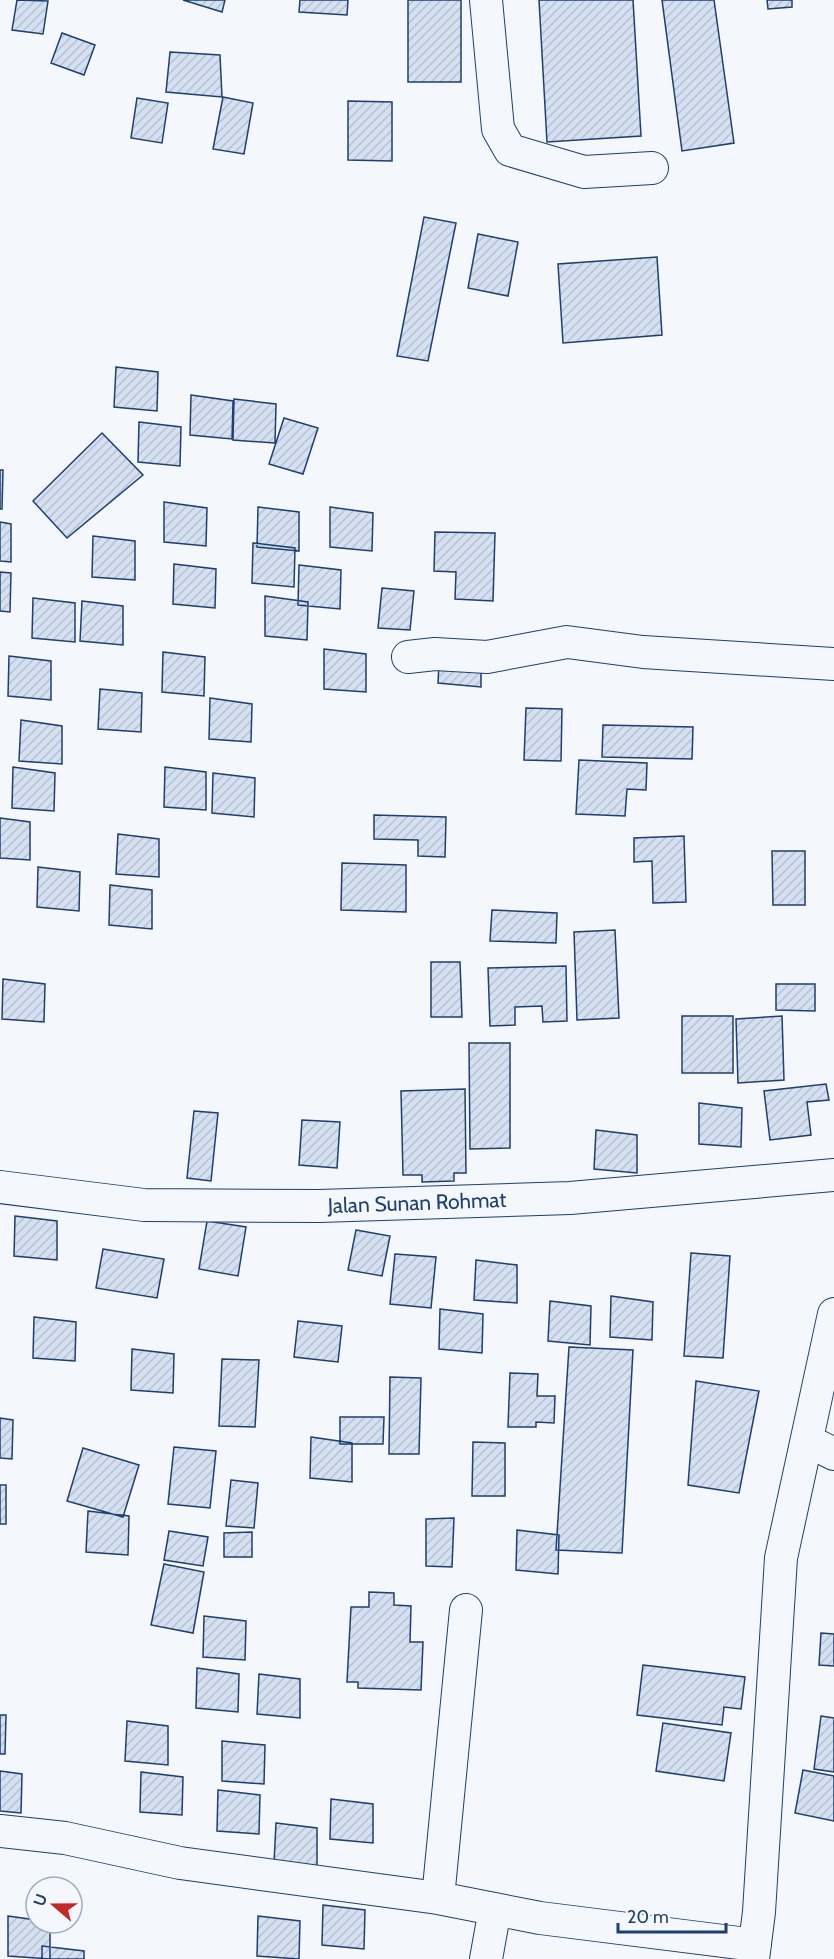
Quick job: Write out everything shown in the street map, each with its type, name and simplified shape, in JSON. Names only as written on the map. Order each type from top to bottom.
[{"type":"street","points":[[486,0],[498,129],[510,150],[584,172],[652,168]]},
{"type":"street","points":[[408,657],[435,654],[487,657],[567,642],[643,652],[834,664]]},
{"type":"street","name":"Jalan Sunan Rohmat","points":[[0,1187],[144,1205],[319,1206],[570,1198],[834,1175]]},
{"type":"street","points":[[0,1831],[65,1838],[180,1863],[438,1898],[540,1918],[754,1952],[781,1558],[821,1447],[834,1314]]},
{"type":"street","points":[[438,1898],[466,1610]]},
{"type":"street","points":[[486,1959],[495,1909]]},
{"type":"building","points":[[17,0],[48,1],[43,34],[12,30]]},
{"type":"building","points":[[183,0],[225,0],[222,12]]},
{"type":"building","points":[[300,0],[348,0],[347,15],[299,12]]},
{"type":"building","points":[[408,0],[461,0],[461,82],[408,82]]},
{"type":"building","points":[[539,0],[633,0],[641,136],[547,142]]},
{"type":"building","points":[[662,0],[714,0],[734,143],[682,151]]},
{"type":"building","points":[[767,0],[792,0],[792,7],[768,9]]},
{"type":"building","points":[[62,33],[95,45],[84,75],[51,63]]},
{"type":"building","points":[[170,52],[220,55],[222,97],[166,92]]},
{"type":"building","points":[[223,97],[253,103],[244,154],[213,149]]},
{"type":"building","points":[[137,98],[168,103],[162,143],[131,138]]},
{"type":"building","points":[[348,101],[392,102],[392,161],[348,160]]},
{"type":"building","points":[[424,217],[456,223],[428,361],[397,356]]},
{"type":"building","points":[[478,234],[518,242],[508,296],[468,288]]},
{"type":"building","points":[[657,257],[662,335],[563,343],[558,264]]},
{"type":"building","points":[[116,367],[158,372],[157,411],[114,407]]},
{"type":"building","points":[[191,395],[233,401],[232,439],[190,435]]},
{"type":"building","points":[[234,399],[276,404],[275,443],[233,440]]},
{"type":"building","points":[[284,418],[318,428],[303,474],[269,464]]},
{"type":"building","points":[[139,422],[181,427],[180,466],[138,462]]},
{"type":"building","points":[[102,433],[143,475],[67,538],[33,501]]},
{"type":"building","points":[[0,470],[3,470],[2,509],[0,509]]},
{"type":"building","points":[[164,502],[207,508],[206,546],[164,542]]},
{"type":"building","points":[[258,507],[299,512],[299,551],[257,547]]},
{"type":"building","points":[[330,507],[373,513],[372,551],[330,547]]},
{"type":"building","points":[[0,522],[11,524],[11,562],[0,561]]},
{"type":"building","points":[[435,532],[495,533],[493,601],[455,599],[456,572],[434,571]]},
{"type":"building","points":[[93,536],[135,541],[135,580],[92,577]]},
{"type":"building","points":[[253,543],[295,548],[294,587],[252,583]]},
{"type":"building","points":[[174,564],[216,569],[215,608],[173,604]]},
{"type":"building","points":[[299,565],[341,570],[340,609],[298,605]]},
{"type":"building","points":[[0,572],[11,573],[10,612],[0,611]]},
{"type":"building","points":[[382,588],[414,591],[410,630],[378,628]]},
{"type":"building","points":[[265,596],[308,602],[307,640],[265,636]]},
{"type":"building","points":[[33,598],[75,603],[75,642],[32,638]]},
{"type":"building","points":[[82,601],[123,606],[123,645],[80,641]]},
{"type":"building","points":[[440,643],[481,648],[481,687],[438,683]]},
{"type":"building","points":[[324,649],[366,654],[366,692],[324,689]]},
{"type":"building","points":[[163,652],[205,657],[204,696],[162,692]]},
{"type":"building","points":[[9,656],[51,661],[51,700],[8,696]]},
{"type":"building","points":[[100,689],[142,693],[141,732],[98,729]]},
{"type":"building","points":[[210,698],[252,704],[251,742],[209,739]]},
{"type":"building","points":[[526,708],[562,709],[561,761],[524,760]]},
{"type":"building","points":[[21,720],[62,726],[62,764],[19,761]]},
{"type":"building","points":[[603,725],[693,727],[692,759],[602,757]]},
{"type":"building","points":[[579,760],[647,763],[646,790],[627,789],[625,816],[576,814]]},
{"type":"building","points":[[13,767],[55,773],[54,811],[12,808]]},
{"type":"building","points":[[165,767],[206,772],[206,810],[164,807]]},
{"type":"building","points":[[213,773],[255,778],[254,817],[212,813]]},
{"type":"building","points":[[374,815],[446,817],[445,857],[418,856],[418,840],[374,839]]},
{"type":"building","points":[[0,818],[30,822],[30,860],[0,858]]},
{"type":"building","points":[[118,834],[159,839],[159,877],[116,874]]},
{"type":"building","points":[[684,836],[686,902],[653,903],[652,861],[634,862],[634,838]]},
{"type":"building","points":[[772,851],[805,851],[805,905],[773,905]]},
{"type":"building","points":[[342,863],[406,865],[406,912],[341,910]]},
{"type":"building","points":[[38,867],[80,872],[79,911],[37,907]]},
{"type":"building","points":[[110,885],[152,890],[152,929],[109,925]]},
{"type":"building","points":[[492,910],[557,913],[556,943],[490,941]]},
{"type":"building","points":[[615,930],[619,1018],[577,1020],[574,932]]},
{"type":"building","points":[[431,962],[460,962],[462,1017],[431,1017]]},
{"type":"building","points":[[566,966],[567,1021],[543,1022],[542,1006],[515,1007],[515,1025],[490,1026],[488,968]]},
{"type":"building","points":[[3,979],[45,984],[44,1022],[2,1019]]},
{"type":"building","points":[[776,984],[815,984],[815,1011],[776,1010]]},
{"type":"building","points":[[682,1016],[733,1016],[733,1073],[682,1073]]},
{"type":"building","points":[[782,1016],[784,1080],[738,1083],[736,1019]]},
{"type":"building","points":[[469,1043],[510,1043],[510,1148],[470,1149]]},
{"type":"building","points":[[826,1084],[829,1100],[807,1102],[811,1135],[770,1140],[764,1091]]},
{"type":"building","points":[[465,1089],[466,1173],[454,1173],[454,1181],[422,1182],[422,1175],[403,1175],[401,1091]]},
{"type":"building","points":[[699,1103],[742,1108],[741,1147],[699,1144]]},
{"type":"building","points":[[194,1111],[218,1113],[211,1181],[187,1178]]},
{"type":"building","points":[[302,1120],[340,1122],[337,1168],[299,1165]]},
{"type":"building","points":[[596,1130],[637,1135],[637,1173],[594,1169]]},
{"type":"building","points":[[15,1216],[57,1221],[57,1260],[14,1256]]},
{"type":"building","points":[[207,1221],[246,1227],[238,1276],[199,1269]]},
{"type":"building","points":[[356,1230],[390,1236],[382,1276],[348,1270]]},
{"type":"building","points":[[103,1249],[164,1259],[157,1298],[96,1288]]},
{"type":"building","points":[[691,1253],[730,1256],[723,1358],[684,1356]]},
{"type":"building","points":[[395,1254],[436,1257],[431,1308],[390,1304]]},
{"type":"building","points":[[476,1260],[517,1265],[517,1303],[474,1300]]},
{"type":"building","points":[[611,1296],[653,1302],[652,1340],[610,1337]]},
{"type":"building","points":[[550,1301],[591,1306],[590,1345],[548,1341]]},
{"type":"building","points":[[440,1309],[483,1314],[482,1353],[439,1349]]},
{"type":"building","points":[[34,1317],[76,1322],[75,1361],[33,1358]]},
{"type":"building","points":[[298,1321],[342,1326],[338,1362],[294,1357]]},
{"type":"building","points":[[569,1347],[633,1350],[622,1553],[556,1550]]},
{"type":"building","points":[[132,1349],[174,1354],[173,1393],[131,1390]]},
{"type":"building","points":[[222,1359],[259,1360],[255,1427],[219,1426]]},
{"type":"building","points":[[510,1373],[538,1374],[537,1396],[555,1396],[554,1423],[536,1422],[536,1427],[508,1427]]},
{"type":"building","points":[[390,1377],[421,1378],[419,1454],[389,1454]]},
{"type":"building","points":[[696,1381],[759,1391],[739,1493],[688,1485]]},
{"type":"building","points":[[340,1417],[384,1417],[383,1444],[340,1444]]},
{"type":"building","points":[[0,1418],[13,1420],[12,1459],[0,1458]]},
{"type":"building","points":[[311,1437],[352,1443],[352,1482],[310,1478]]},
{"type":"building","points":[[473,1442],[505,1443],[505,1496],[472,1496]]},
{"type":"building","points":[[174,1447],[216,1451],[210,1508],[168,1504]]},
{"type":"building","points":[[83,1448],[139,1465],[123,1517],[67,1501]]},
{"type":"building","points":[[231,1480],[258,1483],[254,1528],[226,1526]]},
{"type":"building","points":[[0,1485],[6,1485],[6,1524],[0,1524]]},
{"type":"building","points":[[88,1511],[129,1516],[128,1555],[86,1552]]},
{"type":"building","points":[[454,1518],[452,1567],[426,1566],[426,1519]]},
{"type":"building","points":[[517,1530],[559,1535],[558,1574],[516,1570]]},
{"type":"building","points":[[169,1531],[208,1537],[203,1566],[164,1560]]},
{"type":"building","points":[[252,1532],[252,1557],[224,1557],[224,1533]]},
{"type":"building","points":[[164,1564],[204,1572],[193,1633],[151,1625]]},
{"type":"building","points":[[369,1592],[394,1593],[394,1605],[411,1606],[410,1642],[423,1642],[421,1690],[358,1688],[358,1682],[347,1682],[351,1607],[369,1607]]},
{"type":"building","points":[[204,1616],[246,1621],[245,1660],[203,1657]]},
{"type":"building","points":[[821,1633],[834,1634],[834,1666],[819,1665]]},
{"type":"building","points":[[643,1665],[745,1677],[741,1709],[724,1707],[722,1725],[637,1715]]},
{"type":"building","points":[[197,1668],[239,1674],[238,1712],[196,1708]]},
{"type":"building","points":[[259,1674],[300,1679],[300,1718],[257,1714]]},
{"type":"building","points":[[0,1715],[6,1715],[5,1754],[0,1754]]},
{"type":"building","points":[[821,1716],[834,1718],[834,1772],[814,1769]]},
{"type":"building","points":[[127,1721],[168,1726],[168,1765],[125,1761]]},
{"type":"building","points":[[663,1723],[731,1733],[724,1781],[656,1771]]},
{"type":"building","points":[[222,1741],[265,1745],[264,1784],[222,1781]]},
{"type":"building","points":[[803,1770],[834,1776],[834,1821],[795,1813]]},
{"type":"building","points":[[0,1771],[22,1774],[21,1813],[0,1811]]},
{"type":"building","points":[[141,1772],[183,1777],[182,1815],[140,1812]]},
{"type":"building","points":[[218,1790],[260,1795],[259,1834],[217,1831]]},
{"type":"building","points":[[331,1799],[373,1804],[373,1843],[330,1839]]},
{"type":"building","points":[[276,1823],[317,1828],[317,1866],[274,1863]]},
{"type":"building","points":[[323,1905],[365,1910],[364,1949],[322,1945]]},
{"type":"building","points":[[8,1916],[24,1918],[24,1935],[50,1935],[50,1959],[8,1956]]},
{"type":"building","points":[[258,1916],[300,1921],[299,1959],[257,1956]]},
{"type":"building","points":[[42,1946],[84,1951],[84,1959],[42,1959]]}]
